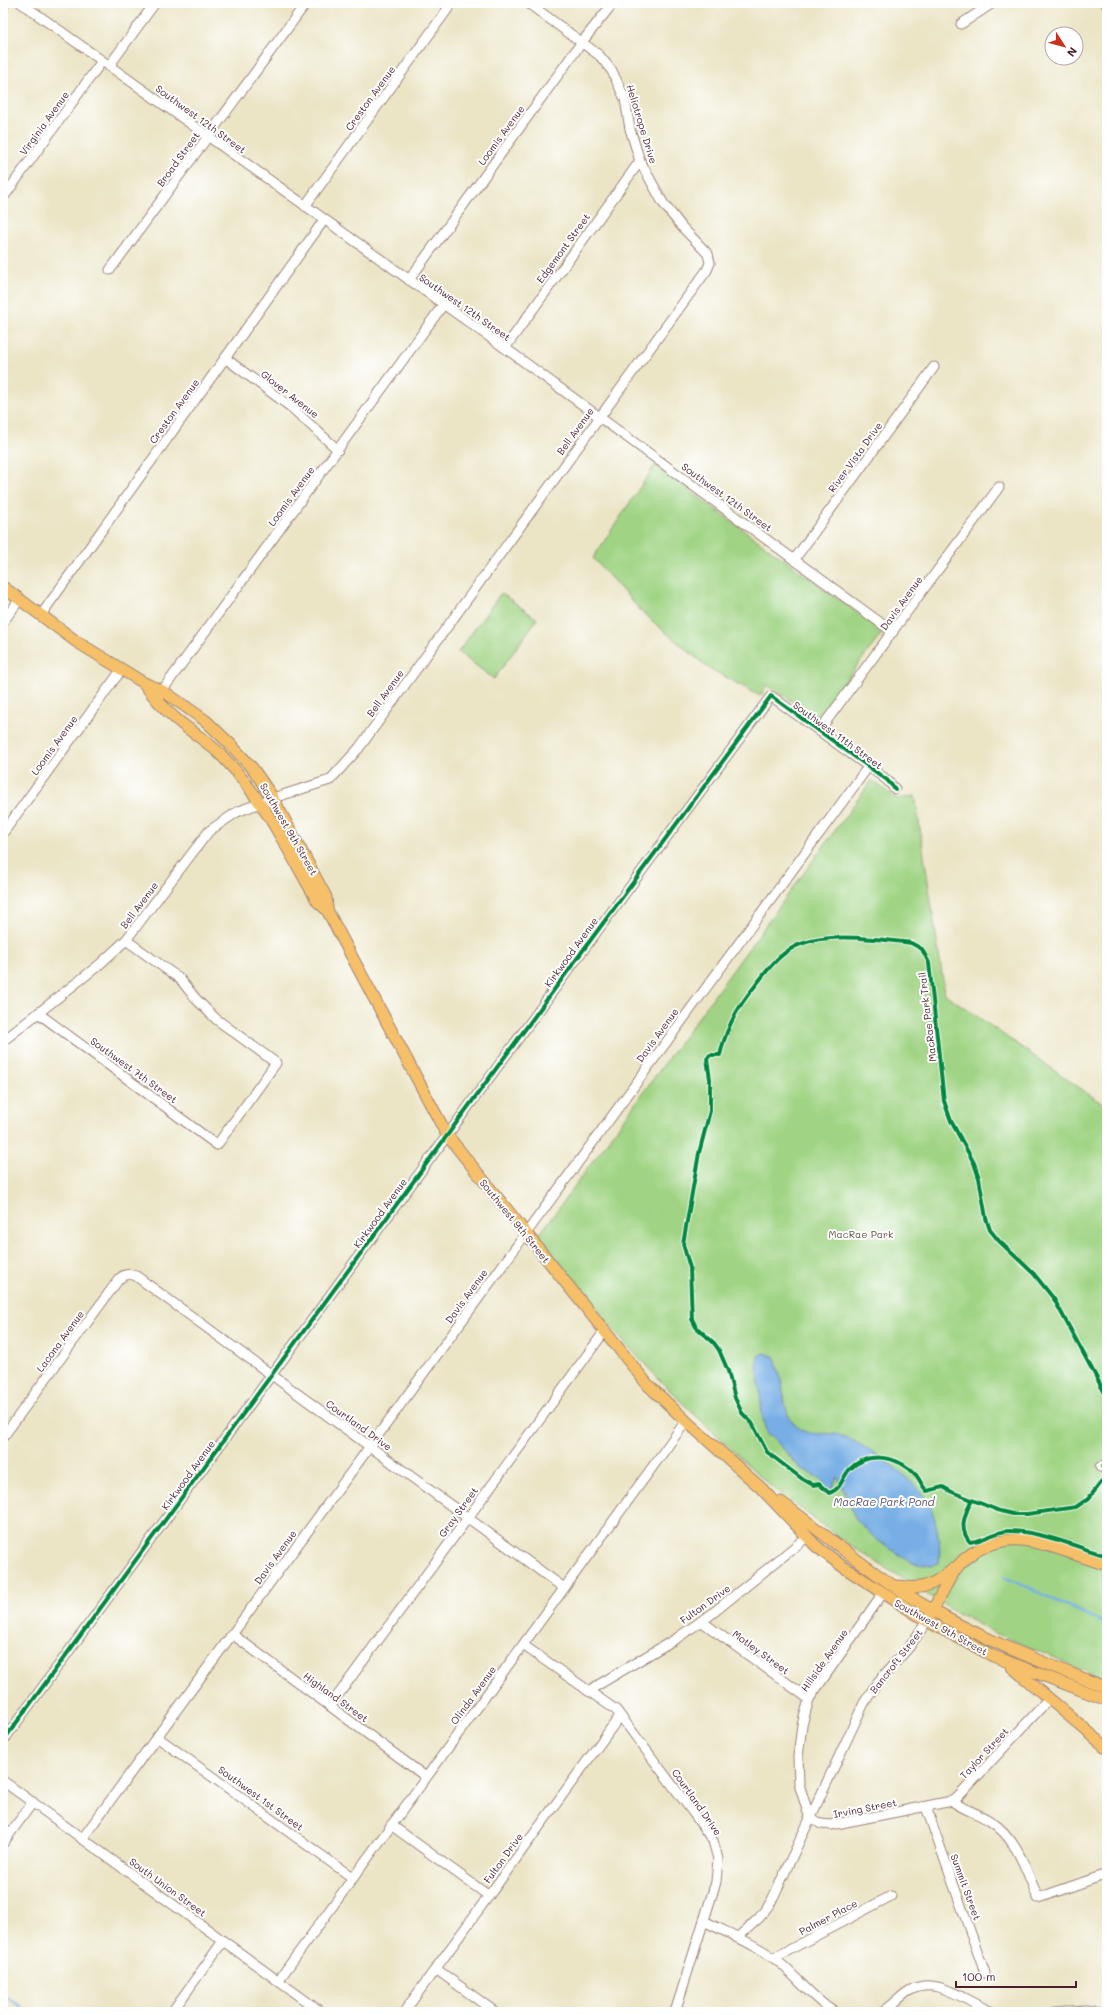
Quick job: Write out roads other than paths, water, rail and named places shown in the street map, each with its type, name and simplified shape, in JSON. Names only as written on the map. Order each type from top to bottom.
[{"type":"main road","name":"Southwest 9th Street","points":[[3,587],[77,642],[144,682],[159,695],[206,721],[230,744],[253,768],[273,798],[326,897],[326,910]]},
{"type":"main road","name":"Southwest 9th Street","points":[[159,695],[176,719],[201,737],[223,756],[243,778],[260,803],[318,902],[326,910],[447,1135],[604,1332],[648,1384],[686,1421],[761,1488],[807,1537],[842,1566],[927,1621],[1004,1660],[1104,1692]]},
{"type":"main road","name":"Southwest 9th Street","points":[[761,1488],[875,1573],[933,1610],[1104,1692]]},
{"type":"main road","name":"Bancroft Street","points":[[927,1621],[958,1566],[977,1551],[991,1544],[1020,1540],[1107,1565]]},
{"type":"main road","points":[[875,1573],[892,1585],[913,1589],[938,1582],[958,1566]]},
{"type":"main road","points":[[1004,1660],[1048,1699],[1093,1734],[1107,1748]]},
{"type":"street","name":"Southwest 12th Street","points":[[21,3],[505,348],[893,632]]},
{"type":"street","name":"Virginia Avenue","points":[[3,198],[105,63],[155,3]]},
{"type":"street","name":"Broad Street","points":[[110,270],[306,3]]},
{"type":"street","name":"Creston Avenue","points":[[305,206],[452,3]]},
{"type":"street","name":"Heliotrope Drive","points":[[528,3],[599,55],[617,80],[625,99],[630,129],[640,161],[663,203],[682,227],[708,254],[710,263],[707,270]]},
{"type":"street","name":"Loomis Avenue","points":[[409,280],[582,42],[613,3]]},
{"type":"street","points":[[961,24],[993,3]]},
{"type":"street","name":"Edgemont Street","points":[[505,348],[640,161]]},
{"type":"street","name":"Creston Avenue","points":[[41,615],[324,220]]},
{"type":"street","name":"Bell Avenue","points":[[3,1041],[104,961],[126,940],[209,831],[230,816],[260,803],[330,780],[359,748],[707,270]]},
{"type":"street","name":"Loomis Avenue","points":[[159,695],[443,305]]},
{"type":"street","name":"Glover Avenue","points":[[225,358],[292,408],[338,450]]},
{"type":"street","name":"River Vista Drive","points":[[794,560],[934,367]]},
{"type":"street","name":"Davis Avenue","points":[[819,732],[999,488]]},
{"type":"street","points":[[3,622],[20,600]]},
{"type":"street","name":"Loomis Avenue","points":[[3,833],[122,669]]},
{"type":"street","name":"Southwest 11th Street","points":[[771,696],[895,788]]},
{"type":"street","name":"Kirkwood Avenue","points":[[3,1741],[771,696]]},
{"type":"street","name":"Davis Avenue","points":[[82,1838],[868,767]]},
{"type":"street","name":"Southwest 7th Street","points":[[38,1013],[217,1145],[276,1063],[216,1019],[196,999],[180,979],[126,940]]},
{"type":"street","name":"Lacona Avenue","points":[[3,1437],[118,1279],[123,1275],[130,1274],[141,1280]]},
{"type":"street","name":"Courtland Drive","points":[[141,1280],[564,1588]]},
{"type":"street","name":"Gray Street","points":[[330,1706],[604,1332]]},
{"type":"street","name":"Olinda Avenue","points":[[278,1981],[686,1421]]},
{"type":"street","name":"Fulton Drive","points":[[588,1691],[701,1622],[807,1537]]},
{"type":"street","name":"Hillside Avenue","points":[[810,1816],[799,1784],[798,1757],[802,1725],[809,1699],[883,1593]]},
{"type":"street","name":"Bancroft Street","points":[[737,1938],[759,1918],[771,1902],[864,1703],[876,1683],[910,1646],[927,1621]]},
{"type":"street","name":"Motley Street","points":[[701,1622],[809,1699]]},
{"type":"street","name":"Highland Street","points":[[232,1634],[426,1777]]},
{"type":"street","name":"Courtland Drive","points":[[522,1645],[616,1710],[713,1841],[718,1860],[718,1872],[704,1921]]},
{"type":"street","name":"Taylor Street","points":[[926,1807],[952,1801],[958,1797],[1048,1699]]},
{"type":"street","name":"Fulton Drive","points":[[404,2012],[620,1716]]},
{"type":"street","name":"Southwest 1st Street","points":[[157,1737],[353,1878]]},
{"type":"street","name":"South Union Street","points":[[3,1780],[318,2011]]},
{"type":"street","points":[[952,1801],[959,1806],[989,1820],[1005,1833],[1015,1845],[1038,1898],[1107,1874]]},
{"type":"street","points":[[3,1843],[32,1802]]},
{"type":"street","name":"Irving Street","points":[[810,1816],[821,1824],[831,1826],[926,1807]]},
{"type":"street","name":"Summit Street","points":[[926,1807],[986,1973]]},
{"type":"street","points":[[391,1825],[489,1896]]},
{"type":"street","name":"Palmer Place","points":[[774,1958],[891,1896]]},
{"type":"street","points":[[675,2012],[704,1921],[774,1958],[811,1994],[834,2012]]},
{"type":"street","points":[[172,2012],[223,1941]]},
{"type":"street","points":[[436,1969],[495,2012]]},
{"type":"street","points":[[882,2012],[908,1992],[928,1985],[947,1990],[972,2004],[993,2012]]},
{"type":"street","points":[[1055,2012],[1086,2010],[1099,2012]]},
{"type":"water","name":"MacRae Park Pond","points":[[765,1353],[775,1357],[782,1384],[785,1405],[788,1415],[794,1424],[806,1432],[833,1434],[850,1439],[876,1454],[914,1484],[923,1494],[932,1510],[936,1525],[940,1550],[939,1563],[931,1566],[912,1563],[876,1539],[856,1520],[838,1477],[836,1478],[833,1488],[830,1489],[817,1477],[799,1467],[772,1436],[767,1436],[762,1415],[757,1364],[758,1356]]},
{"type":"waterway","points":[[1004,1577],[1105,1623]]},
{"type":"waterway","points":[[3,1995],[22,2007],[25,2012]]},
{"type":"park label","name":"MacRae Park","points":[[861,1234]]}]
